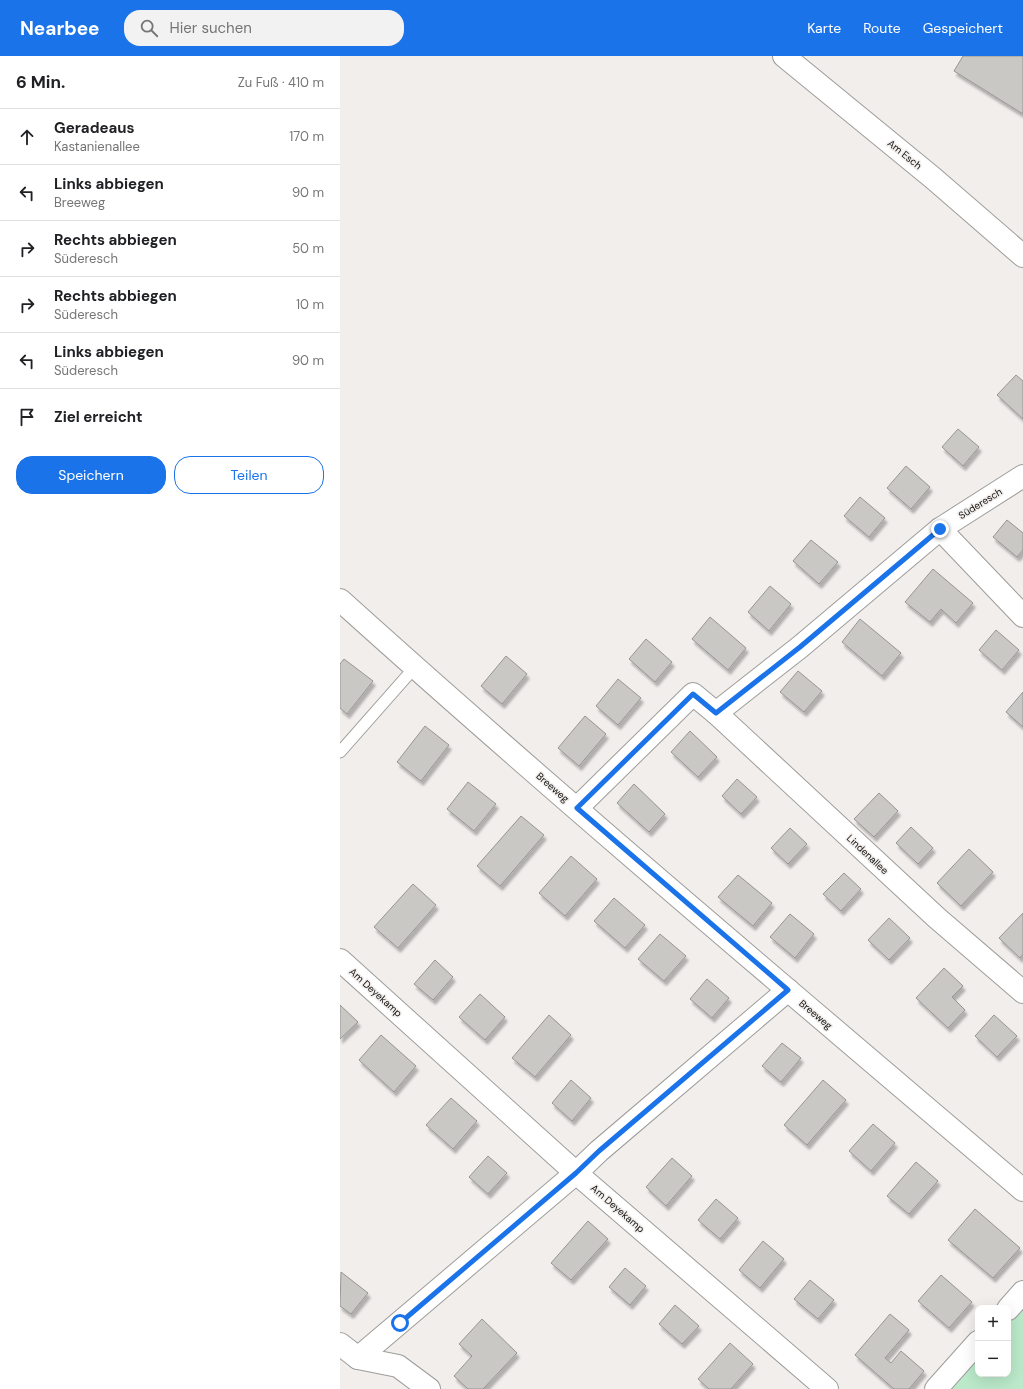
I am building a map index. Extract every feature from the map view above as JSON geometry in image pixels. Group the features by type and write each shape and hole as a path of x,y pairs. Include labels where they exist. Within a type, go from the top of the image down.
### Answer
{"street":[{"name":"Am Esch","path":"784,56 933,178 1023,256"},
{"name":"Süderesch","path":"716,713 800,647 940,529 1023,476"},
{"path":"940,529 1023,616"},
{"name":"Breeweg","path":"340,600 414,667 577,808 1023,1190"},
{"path":"577,808 693,694 716,713"},
{"name":"Lindenallee","path":"716,713 937,918 1023,992"},
{"name":"Am Deyekamp","path":"340,960 576,1173 827,1389"},
{"path":"358,1358 788,990"},
{"path":"1011,1305 1023,1292"},
{"path":"340,1344 358,1358 398,1366 429,1389"},
{"path":"936,1389 975,1345"}],"lane":[{"path":"340,752 414,667"}],"green space":[{"path":"1023,1305 1023,1389 950,1389 975,1360 975,1377 1011,1377 1011,1319"}],"building":[{"path":"963,56 1023,56 1023,114 954,71"},
{"path":"1016,375 1023,381 1023,419 997,395"},
{"path":"958,429 979,447 963,466 942,447"},
{"path":"906,466 930,487 911,509 887,488"},
{"path":"860,497 885,518 869,537 844,516"},
{"path":"1007,520 1023,533 1023,550 1017,557 993,537"},
{"path":"811,540 838,562 819,584 793,561"},
{"path":"933,569 973,603 956,623 941,609 930,622 905,602"},
{"path":"770,586 791,604 769,631 748,612"},
{"path":"710,617 746,648 728,670 692,639"},
{"path":"860,619 901,653 882,676 842,642"},
{"path":"996,630 1019,650 1002,670 979,650"},
{"path":"646,639 672,662 655,682 629,659"},
{"path":"506,656 527,674 502,704 481,686"},
{"path":"344,659 373,681 347,714 340,708 340,664"},
{"path":"798,671 822,691 804,712 780,692"},
{"path":"618,679 641,698 618,725 596,706"},
{"path":"1023,692 1023,727 1006,712"},
{"path":"585,716 606,734 579,766 558,748"},
{"path":"425,726 449,745 421,781 397,762"},
{"path":"690,731 717,757 698,777 671,752"},
{"path":"737,779 757,797 741,814 722,796"},
{"path":"468,782 496,804 474,831 447,809"},
{"path":"634,784 665,814 649,832 617,803"},
{"path":"879,793 898,811 874,837 854,819"},
{"path":"521,816 544,835 500,886 477,866"},
{"path":"911,827 933,848 918,864 896,843"},
{"path":"790,828 807,844 788,864 771,848"},
{"path":"969,849 993,872 961,906 937,883"},
{"path":"571,856 597,879 565,916 539,893"},
{"path":"844,873 861,889 841,911 823,894"},
{"path":"738,875 772,903 753,926 718,897"},
{"path":"413,884 436,905 398,948 374,927"},
{"path":"614,898 645,925 625,948 594,921"},
{"path":"1023,913 1023,954 1020,958 999,938"},
{"path":"790,914 814,934 795,958 770,937"},
{"path":"889,918 910,938 889,960 868,940"},
{"path":"660,934 686,956 664,981 638,959"},
{"path":"435,960 453,977 433,1000 414,984"},
{"path":"944,968 963,986 952,997 965,1010 948,1028 916,998"},
{"path":"707,979 729,998 712,1018 690,999"},
{"path":"480,994 505,1017 485,1040 459,1017"},
{"path":"340,1005 358,1022 340,1039"},
{"path":"549,1015 571,1035 535,1077 512,1058"},
{"path":"994,1015 1017,1036 997,1057 975,1036"},
{"path":"381,1035 416,1066 394,1092 359,1060"},
{"path":"782,1043 801,1058 781,1082 762,1066"},
{"path":"571,1080 591,1098 572,1121 552,1103"},
{"path":"823,1080 846,1100 807,1145 784,1125"},
{"path":"451,1098 477,1121 453,1149 426,1125"},
{"path":"873,1124 895,1143 871,1171 849,1151"},
{"path":"488,1156 507,1173 488,1194 469,1177"},
{"path":"672,1158 692,1176 666,1206 646,1187"},
{"path":"916,1162 938,1181 909,1214 887,1196"},
{"path":"716,1199 738,1218 720,1239 698,1220"},
{"path":"975,1209 1020,1248 993,1278 948,1240"},
{"path":"588,1221 608,1239 571,1280 551,1263"},
{"path":"763,1241 784,1259 760,1288 739,1270"},
{"path":"625,1268 646,1286 630,1305 609,1287"},
{"path":"341,1272 368,1293 351,1314 340,1306"},
{"path":"941,1275 972,1302 949,1328 918,1301"},
{"path":"810,1280 834,1300 818,1319 794,1299"},
{"path":"675,1305 699,1326 682,1344 659,1324"},
{"path":"890,1314 909,1330 885,1358 891,1363 901,1351 924,1371 909,1389 894,1389 855,1355"},
{"path":"482,1319 517,1353 483,1389 468,1389 454,1376 472,1356 459,1344"},
{"path":"730,1343 753,1364 731,1389 709,1389 698,1379"}],"route":[{"path":"400,1323 788,990 577,808 693,694 716,713 800,647 940,529"}]}
